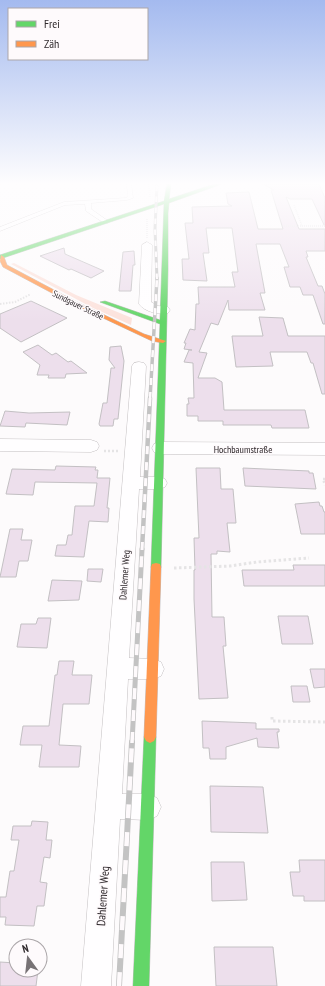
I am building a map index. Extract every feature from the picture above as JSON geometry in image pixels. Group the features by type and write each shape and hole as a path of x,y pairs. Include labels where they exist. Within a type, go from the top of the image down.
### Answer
{"main road":[{"path":"0,257 82,230"},
{"path":"141,986 159,484 165,230"},
{"path":"0,257 16,261"},
{"name":"Sundgauer Straße","path":"0,257 5,266 50,291 142,335 154,340 163,341"},
{"name":"Sundgauer Straße","path":"96,299 131,313 163,323"}],"street":[{"path":"147,245 145,304 155,309 164,310"},
{"name":"Dahlemer Weg","path":"96,986 139,366"},
{"path":"137,405 161,406"},
{"path":"0,445 91,446"},
{"name":"Hochbaumstraße","path":"160,448 325,449"},
{"path":"131,482 159,484"},
{"path":"118,668 153,669"},
{"path":"109,806 148,807"}],"path":[{"path":"147,230 147,245"},
{"path":"0,304 15,302 36,292"},
{"path":"91,446 100,451 133,451"},
{"path":"325,479 325,485"},
{"path":"168,569 230,566 257,562 309,558"},
{"path":"272,717 272,721 325,722"}],"shaded area":[{"path":"14,263 76,295 132,318 131,325 91,307 11,264"}],"building":[{"path":"186,230 206,230 209,253 203,253 207,281 183,280 182,259 189,259"},
{"path":"232,230 325,230 325,251 306,251 308,257 306,257 318,286 322,286 325,294 325,324 323,324 313,295 303,295 300,287 290,287 284,267 289,267 280,244 256,244 265,293 260,293 265,310 229,310 228,300 218,325 211,323 199,352 207,353 198,378 215,378 222,382 224,410 305,410 309,428 272,428 271,425 223,425 223,421 198,421 198,416 187,416 187,404 189,404 188,398 194,398 193,363 184,362 189,350 192,350 184,349 186,343 184,343 190,329 195,330 196,304 199,304 198,287 235,287 232,272 238,272"},
{"path":"64,248 65,254 104,271 91,278 71,269 69,270 40,256"},
{"path":"134,251 135,265 133,265 131,291 119,291 123,252"},
{"path":"31,301 67,318 21,342 0,328 0,314"},
{"path":"259,317 283,318 288,336 325,336 325,394 322,394 313,363 311,363 307,352 270,352 273,366 236,367 232,336 263,336"},
{"path":"38,345 52,355 56,353 68,362 71,361 87,373 66,374 65,378 48,378 49,375 37,375 40,365 23,352"},
{"path":"121,346 124,361 118,419 114,419 113,426 100,426 99,424 103,403 107,403 111,368 115,368 109,360 110,347"},
{"path":"5,411 29,413 70,412 67,425 26,423 25,427 0,426"},
{"path":"56,466 96,467 95,470 98,470 97,478 110,478 107,508 109,508 108,522 89,521 84,557 55,556 57,545 66,545 68,535 72,535 75,506 94,506 97,483 35,482 33,495 6,494 12,469 55,470"},
{"path":"196,468 220,468 221,489 233,489 236,523 227,523 230,552 217,551 217,554 211,554 212,617 224,617 226,646 223,646 228,698 199,699 194,599 194,538 199,538"},
{"path":"243,468 309,471 309,473 313,473 316,489 245,486"},
{"path":"319,502 320,506 322,506 325,512 325,534 301,534 295,504"},
{"path":"10,529 23,529 21,540 32,540 28,561 19,561 16,577 0,577"},
{"path":"293,565 325,565 325,586 244,586 242,570 294,570"},
{"path":"88,569 103,569 101,582 87,581"},
{"path":"52,580 82,581 79,600 48,601"},
{"path":"278,616 308,616 313,644 282,644"},
{"path":"38,618 51,618 47,648 17,647 21,624 36,624"},
{"path":"59,661 74,661 72,675 92,675 89,704 63,704 59,745 81,746 79,767 39,767 42,745 20,745 23,726 49,726 55,675 57,675"},
{"path":"310,669 325,669 325,687 314,688"},
{"path":"291,686 307,686 310,702 293,702"},
{"path":"202,721 256,723 256,729 279,729 279,732 277,732 279,748 258,747 257,738 226,747 226,759 210,759 209,748 203,748"},
{"path":"210,786 263,787 268,833 211,832"},
{"path":"32,821 48,822 46,840 52,840 50,858 44,857 40,882 47,883 44,906 37,906 34,926 5,925 6,917 0,917 0,897 6,897 10,871 14,871 19,840 11,840 13,826 31,826"},
{"path":"299,860 325,860 325,901 304,901 304,896 293,896 290,872 300,872"},
{"path":"211,862 244,862 247,900 212,901"},
{"path":"214,947 273,947 277,986 216,986"},
{"path":"0,962 8,962 8,978 37,978 36,986 0,986"}],"railway":[{"path":"155,230 157,278"},
{"path":"150,399 157,278"},
{"path":"142,550 150,398"},
{"path":"132,743 142,549"},
{"path":"119,986 132,742"}],"traffic: fast":[{"path":"0,257 81,230"},
{"path":"156,567 165,230"},
{"path":"103,302 163,323"},
{"path":"141,986 150,737"}],"traffic: slow":[{"path":"1,257 5,266 69,300 142,335 154,340 163,341"},
{"path":"150,737 156,567"}]}
